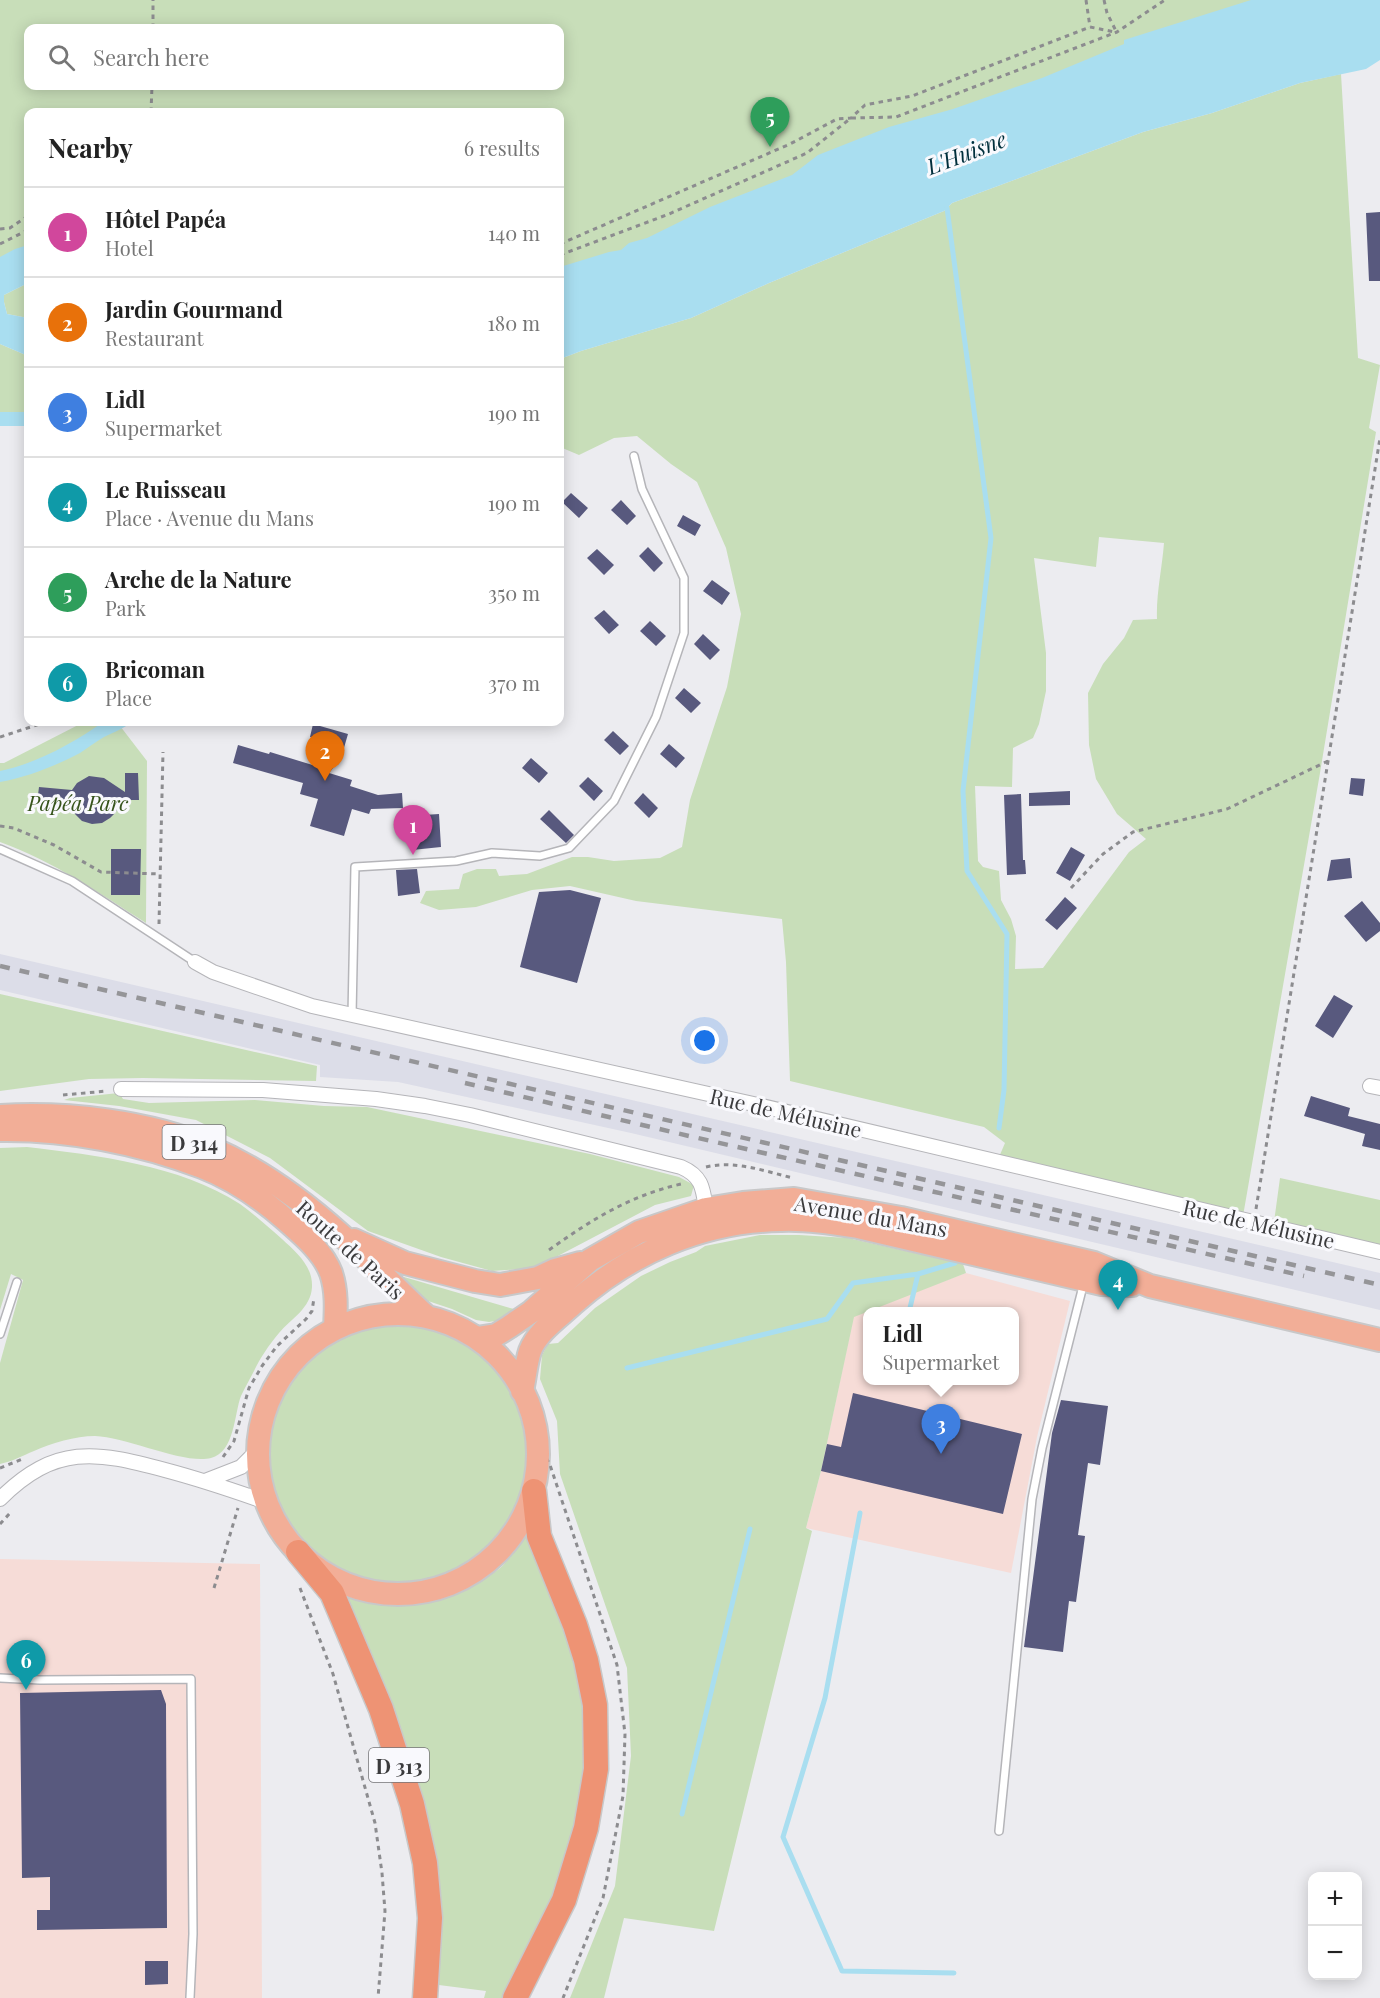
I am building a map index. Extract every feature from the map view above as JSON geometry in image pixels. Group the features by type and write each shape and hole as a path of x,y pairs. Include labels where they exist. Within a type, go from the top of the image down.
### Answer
{"highway":[{"path":"515,1998 564,1900 586,1828 596,1769 595,1704 586,1660 576,1625 539,1536 534,1491"},
{"name":"D 313","path":"298,1552 332,1593 381,1709 412,1804 425,1863 430,1918 425,1998"}],"main road":[{"name":"Route de Paris","path":"0,1116 41,1115 99,1120 148,1129 202,1145 253,1170 303,1204 341,1234 426,1316"},
{"name":"Route de Paris","path":"0,1130 49,1132 133,1146 204,1167 234,1182 280,1214 304,1235 322,1256 335,1290 334,1328"},
{"name":"Avenue du Mans","path":"477,1338 496,1335 519,1321 590,1260 639,1232 706,1209 794,1199 901,1218 1094,1263 1150,1286 1380,1340"},
{"name":"Avenue du Mans","path":"522,1391 531,1350 539,1337 577,1301 638,1257 663,1245 711,1229 780,1220 820,1222 891,1234 1102,1284 1150,1286"},
{"path":"341,1234 405,1263 500,1285 538,1278 555,1270 590,1260"},
{"path":"385,1314 426,1316 451,1324 477,1338 506,1364 532,1414 538,1442 538,1470 534,1491 516,1530 497,1553 472,1574 452,1584 408,1594 360,1589 319,1570 298,1552 282,1532 266,1502 259,1475 257,1451 260,1427 267,1403 279,1378 306,1347 334,1328 361,1318 385,1314"}],"street":[{"name":"Rue de Mélusine","path":"195,962 213,972 312,1006 749,1103 1380,1252"},
{"path":"121,1089 263,1090 376,1099 425,1106 692,1171 704,1191 706,1209"},
{"path":"205,1481 241,1467 257,1451"},
{"path":"1,1496 46,1465 84,1456 106,1456 205,1481 266,1502"}],"lane":[{"path":"352,1015 355,867 456,861 492,853 540,856 570,848 614,801 656,717 684,633 684,578 642,489 634,456"},
{"path":"0,849 72,881 195,962"},
{"path":"999,1831 1032,1499 1042,1448 1084,1279"},
{"path":"0,1334 17,1282"},
{"path":"0,1678 191,1679 193,1934 190,1998"}],"path":[{"path":"153,0 153,24"},
{"path":"1086,0 1090,27"},
{"path":"1104,0 1107,13 1117,32"},
{"path":"564,242 790,144 837,119 896,117 1117,32 1166,0"},
{"path":"564,253 669,214 807,153 865,105 912,96 1090,27 1117,32"},
{"path":"151,108 152,90"},
{"path":"0,229 10,228 24,219"},
{"path":"0,244 24,232"},
{"path":"1254,1222 1380,438"},
{"path":"0,737 34,726"},
{"path":"159,938 163,752"},
{"path":"1071,888 1103,854 1133,832 1227,809 1329,761"},
{"path":"0,826 14,828 54,845 101,872 160,874"},
{"path":"230,1472 223,1457 234,1441 249,1388 261,1366 277,1346 312,1311 315,1294"},
{"path":"214,1588 239,1504 239,1492"},
{"path":"0,1524 16,1506"},
{"path":"298,1552 293,1570 333,1674 375,1823 385,1911 378,1998"}],"shaded area":[{"path":"0,954 1380,1273 1380,1310 631,1133 398,1082 320,1077 320,1065 0,990"},
{"path":"966,1273 1070,1301 1037,1437 1011,1573 806,1528 821,1471 854,1315 863,1312 863,1385 1019,1385 1019,1307 875,1307"},
{"path":"0,1559 260,1564 262,1998 0,1998"}],"green space":[{"path":"0,0 1380,0 564,310 564,108 24,108 24,265 0,274"},
{"path":"1341,74 1358,358 1380,365 1369,428 1376,432 1320,773 1243,1216 999,1157 1005,1143 984,1127 790,1081 786,962 782,919 636,901 570,886 532,890 476,907 439,910 420,903 426,891 459,889 463,874 477,869 496,869 499,876 527,874 572,857 614,861 660,858 682,847 690,800 727,687 741,614 726,548 697,482 637,436 614,438 579,455 564,449 564,357 691,318 769,283 944,211 952,203 1143,132 1212,113 1300,83","holes":["1099,537 1164,543 1157,619 1133,620 1124,638 1103,664 1088,693 1089,745 1096,779 1117,814 1146,839 1129,852 1043,968 1015,969 1016,936 1011,919 1001,900 999,871 983,867 978,861 975,786 1012,787 1013,748 1033,738 1039,724 1046,691 1046,653 1034,558 1096,567"]},
{"path":"24,285 24,317 7,314 4,295"},
{"path":"0,344 24,354 24,412 0,412"},
{"name":"Papéa Parc","path":"76,726 120,726 147,761 146,923 39,858 0,842 0,763"},
{"path":"0,994 317,1066 316,1081 89,1079 0,1091"},
{"path":"119,1093 123,1099 149,1103 255,1100 367,1107 590,1154 679,1177 694,1185 691,1196 655,1205 535,1268 492,1271 441,1257 368,1231 270,1158 196,1120 119,1106 64,1100"},
{"path":"27,1147 109,1158 191,1180 240,1204 293,1249 307,1266 312,1279 308,1301 300,1313 279,1333 259,1361 241,1396 229,1440 219,1454 211,1458 186,1458 123,1441 87,1436 56,1443 0,1464 0,1363 23,1280 11,1274 0,1310 0,1148"},
{"path":"1280,1178 1380,1200 1380,1246 1274,1222"},
{"path":"760,1235 848,1238 963,1264 966,1273 879,1307 863,1307 863,1313 854,1317 821,1471 806,1528 812,1531 714,1931 624,1918 604,1998 570,1998 615,1886 631,1756 627,1668 560,1474 557,1421 540,1379 542,1355 548,1344 558,1343 595,1308 641,1276 705,1246"},
{"path":"404,1277 518,1310 501,1320 489,1322 476,1320 422,1299 399,1281"},
{"path":"386,1322 412,1322 449,1331 482,1351 500,1369 520,1402 527,1427 529,1452 527,1477 520,1502 500,1535 482,1553 449,1573 437,1577 412,1582 386,1582 349,1573 316,1553 298,1535 278,1502 274,1490 269,1465 269,1439 278,1402 298,1369 316,1351 349,1331 361,1327"},
{"path":"526,1536 532,1543 581,1676 588,1738 586,1790 568,1863 536,1935 505,1998 484,1998 486,1991 431,1984 436,1909 342,1593 392,1605 408,1605 439,1599 495,1572 503,1566"}],"water":[{"name":"L'Huisne","path":"1251,0 1380,0 1380,60 1366,69 1300,83 1212,113 1143,132 952,203 944,211 769,283 691,318 564,357 564,266 621,250 629,243 647,238 710,207 792,175 818,155 889,127 953,109 1042,78 1124,44 1124,40"},
{"path":"24,246 24,285 4,295 4,302 7,314 24,317 24,354 0,344 0,257"},
{"path":"0,412 24,412 24,426 0,426"},
{"path":"97,726 126,726 61,762 31,774 0,782 0,771 54,752"}],"building":[{"path":"1380,212 1380,281 1369,281 1366,213"},
{"path":"571,493 588,508 579,518 564,504 564,500"},
{"path":"621,500 636,516 627,525 611,510"},
{"path":"683,515 701,525 695,536 677,526"},
{"path":"648,547 663,563 654,572 639,556"},
{"path":"597,549 614,565 604,575 587,558"},
{"path":"712,580 730,593 722,605 703,591"},
{"path":"604,610 619,625 609,634 594,618"},
{"path":"650,621 666,636 656,646 640,631"},
{"path":"703,634 720,650 710,660 694,644"},
{"path":"684,688 701,703 691,713 675,698"},
{"path":"313,726 348,734 341,758 329,773 352,780 350,786 378,795 402,793 403,808 371,809 369,814 352,809 344,836 310,826 318,799 300,794 303,783 233,763 238,745 319,767 327,742 310,737"},
{"path":"613,731 629,746 620,755 604,740"},
{"path":"669,744 685,758 676,768 660,754"},
{"path":"531,758 548,773 539,783 522,768"},
{"path":"125,773 138,773 139,800 120,800 116,812 102,823 92,824 82,821 71,806 37,803 39,787 72,790 77,783 89,776 104,778 125,792"},
{"path":"588,777 603,791 594,801 579,786"},
{"path":"1351,778 1365,779 1363,796 1349,794"},
{"path":"1070,791 1070,805 1029,806 1029,793"},
{"path":"643,793 658,808 649,818 634,803"},
{"path":"1021,794 1023,860 1025,860 1026,874 1007,875 1004,795"},
{"path":"549,810 574,835 566,843 540,819"},
{"path":"439,814 441,847 412,850 409,816"},
{"path":"1071,847 1085,855 1070,881 1056,873"},
{"path":"111,849 141,849 140,895 111,895"},
{"path":"1350,858 1352,878 1327,881 1331,860"},
{"path":"417,869 420,893 398,896 396,870"},
{"path":"570,890 601,898 577,983 520,967 539,892"},
{"path":"1065,897 1077,908 1057,930 1045,920"},
{"path":"1362,901 1380,923 1380,931 1366,942 1344,916"},
{"path":"1334,995 1353,1006 1333,1038 1315,1026"},
{"path":"1311,1096 1350,1108 1348,1116 1380,1124 1380,1150 1362,1146 1365,1134 1304,1116"},
{"path":"853,1393 1022,1434 1003,1514 821,1471 827,1444 841,1447"},
{"path":"1061,1400 1108,1406 1100,1465 1088,1463 1078,1535 1085,1536 1076,1602 1069,1601 1063,1652 1024,1647 1052,1433"},
{"path":"161,1690 166,1704 167,1928 37,1930 37,1910 50,1910 50,1877 22,1878 20,1693"},
{"path":"145,1961 168,1961 168,1984 145,1985"}],"waterway":[{"path":"947,208 991,538 963,791 967,871 1007,934 1004,1090 999,1128"},
{"path":"910,1307 918,1274 955,1263"},
{"path":"627,1368 827,1319 853,1283 918,1274"},
{"path":"860,1513 825,1698 783,1837 842,1971 954,1973"},
{"path":"682,1814 750,1529"}],"railway":[{"path":"0,966 1380,1285"},
{"path":"465,1083 1304,1276"}],"place":[{"name":"Arche de la Nature","path":"770,147"},
{"name":"Jardin Gourmand","path":"325,781"},
{"name":"Hôtel Papéa","path":"413,855"},
{"name":"Le Ruisseau","path":"1118,1310"},
{"name":"Lidl","path":"941,1454"},
{"name":"Bricoman","path":"26,1690"}]}
